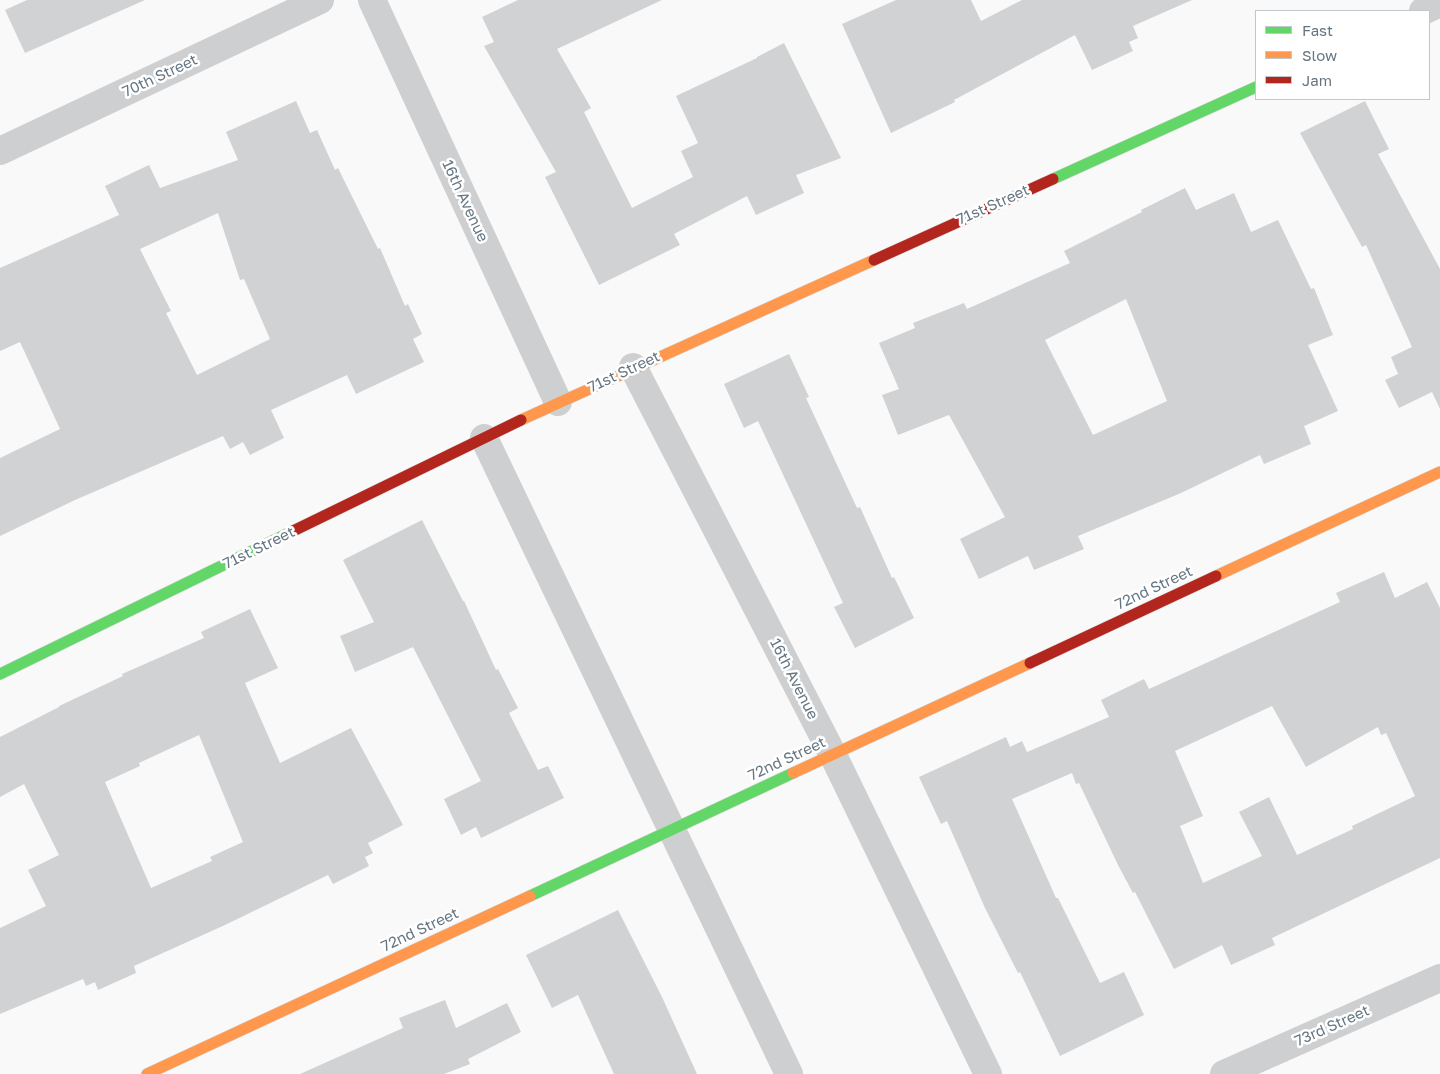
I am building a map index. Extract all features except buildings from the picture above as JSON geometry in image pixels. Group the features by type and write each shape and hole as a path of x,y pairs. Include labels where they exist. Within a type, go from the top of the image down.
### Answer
{"street":[{"name":"70th Street","path":"0,151 320,0"},
{"name":"16th Avenue","path":"372,0 558,402"},
{"path":"1425,10 1440,3"},
{"name":"71st Street","path":"0,674 558,402 1255,86"},
{"name":"16th Avenue","path":"634,367 833,755 988,1074"},
{"path":"484,438 790,1074"},
{"name":"72nd Street","path":"147,1074 1440,472"},
{"name":"73rd Street","path":"1224,1074 1440,978"}],"traffic: fast":[{"path":"1053,179 1255,87"},
{"path":"0,674 291,532"},
{"path":"530,896 793,773"}],"traffic: slow":[{"path":"521,420 874,260"},
{"path":"1216,576 1440,472"},
{"path":"793,773 1030,663"},
{"path":"147,1074 530,896"}],"traffic: jam":[{"path":"874,260 1053,179"},
{"path":"291,532 521,420"},
{"path":"1030,663 1216,576"}]}
